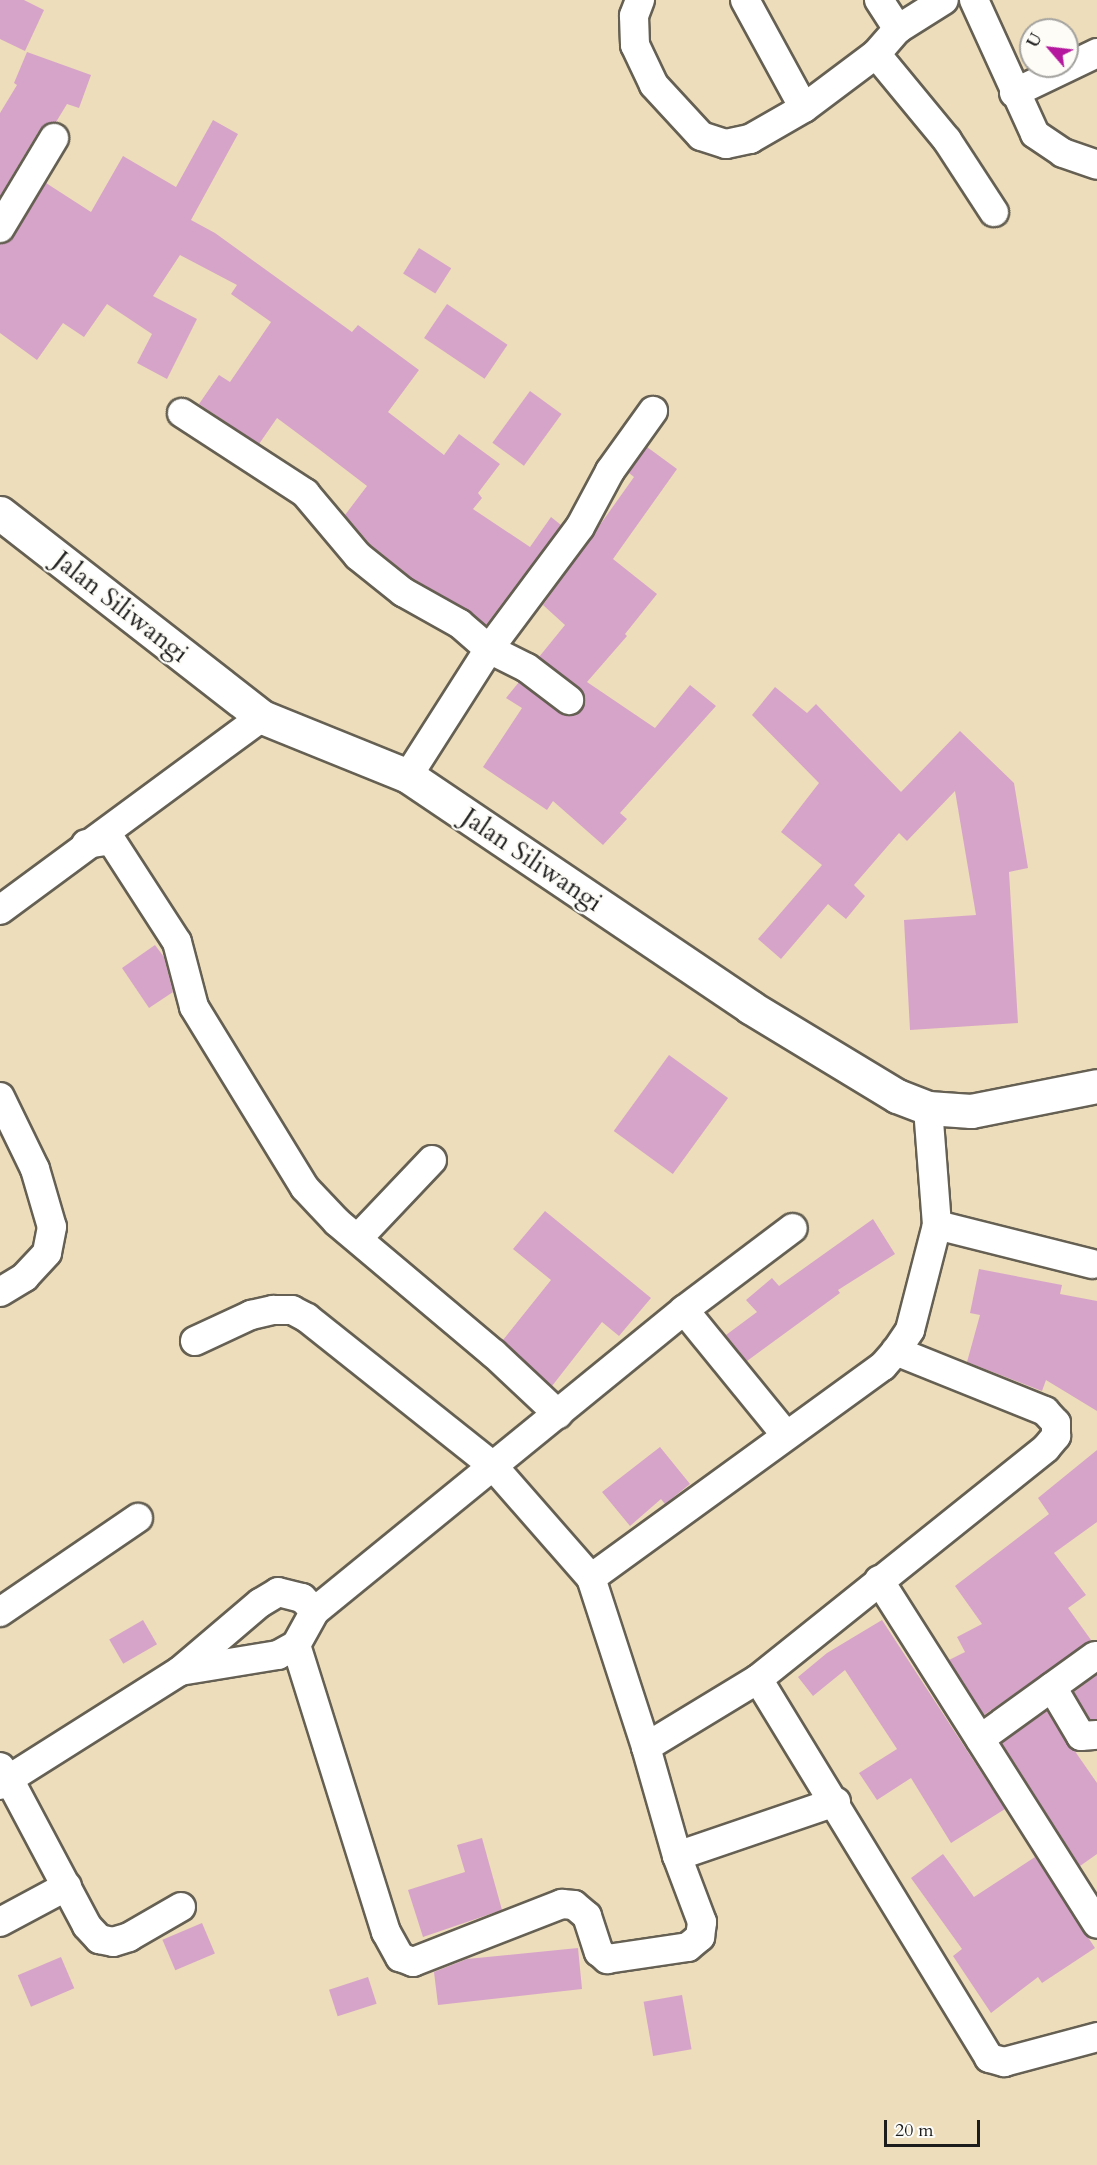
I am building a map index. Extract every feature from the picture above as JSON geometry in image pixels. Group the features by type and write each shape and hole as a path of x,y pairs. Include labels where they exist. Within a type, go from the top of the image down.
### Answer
{"main road":[{"name":"Jalan Siliwangi","path":"0,513 262,717 408,776 750,1007 897,1096 928,1108 971,1112 1097,1086"}],"street":[{"path":"640,0 634,16 636,45 654,85 701,136 711,142 736,144 804,108 876,54 898,30 944,0"},
{"path":"745,0 804,108"},
{"path":"879,0 898,30"},
{"path":"974,0 1014,93 1035,134 1063,153 1097,165"},
{"path":"1014,93 1097,53"},
{"path":"876,54 947,140 994,212"},
{"path":"0,228 54,138"},
{"path":"408,776 489,649 580,527 610,471 653,411"},
{"path":"182,413 305,493 358,556 403,591 460,624 489,649 527,668 569,700"},
{"path":"0,910 86,844 262,717"},
{"path":"86,844 111,840 177,942 194,1007 305,1188 337,1222 359,1237 558,1414"},
{"path":"0,1097 35,1169 52,1227 47,1253 26,1277 0,1292"},
{"path":"591,1578 785,1434 883,1366 896,1351 910,1330 937,1225 928,1108"},
{"path":"359,1237 432,1160"},
{"path":"937,1225 1092,1264"},
{"path":"180,1671 278,1655 296,1645 315,1611 684,1310 793,1228"},
{"path":"195,1341 251,1315 292,1310 492,1466 591,1578 646,1747 677,1856 702,1922 700,1937 688,1947 607,1959 599,1952 587,1916 574,1905 562,1904 413,1962 400,1957 386,1932 296,1645"},
{"path":"684,1310 785,1434"},
{"path":"646,1747 758,1679 1056,1436 1056,1423 1045,1411 896,1351"},
{"path":"0,1612 138,1518"},
{"path":"879,1580 1097,1924"},
{"path":"181,1907 113,1942 99,1939 87,1926 67,1886 3,1777 180,1671 260,1603 278,1592 302,1598 315,1611"},
{"path":"980,1738 1095,1656"},
{"path":"758,1679 836,1802 989,2058 1004,2062 1097,2037"},
{"path":"1052,1687 1081,1736 1097,1735"},
{"path":"677,1856 836,1802"},
{"path":"0,1922 67,1886"}],"building":[{"path":"0,0 24,0 44,10 25,51 0,39"},
{"path":"27,52 91,75 79,108 67,104 56,122 40,129 0,196 0,113 17,85 14,83"},
{"path":"213,120 238,134 191,220 215,233 352,332 358,325 419,370 388,412 444,455 459,434 500,464 478,493 482,498 473,509 530,547 551,517 561,525 486,625 468,610 412,578 370,544 345,515 367,486 277,418 259,444 199,404 219,375 230,382 271,322 231,294 237,285 180,255 153,296 197,319 167,379 137,363 152,334 107,304 84,337 63,323 37,360 0,333 0,244 14,236 46,183 91,212 123,156 176,187"},
{"path":"419,248 451,268 435,294 403,273"},
{"path":"447,304 508,345 485,379 424,338"},
{"path":"530,391 562,414 524,466 492,443"},
{"path":"647,447 677,469 613,559 657,594 625,634 627,636 587,682 655,728 690,685 716,706 620,813 627,819 603,845 553,801 547,810 483,767 522,708 506,698 519,682 560,713 575,715 582,709 585,702 579,687 539,657 565,625 543,605 634,477 629,473"},
{"path":"775,687 807,713 816,704 901,792 960,731 1014,783 1028,868 1009,872 1018,1023 910,1030 904,920 976,915 955,791 907,841 899,833 854,885 865,896 846,919 828,904 781,959 758,939 822,865 781,832 819,783 752,715"},
{"path":"155,945 164,957 173,992 149,1008 122,968"},
{"path":"669,1055 728,1098 673,1174 614,1131"},
{"path":"545,1211 651,1298 619,1336 602,1322 552,1386 503,1340 551,1280 513,1249"},
{"path":"873,1219 895,1254 838,1290 840,1293 747,1361 726,1335 757,1312 746,1300 772,1278 779,1286"},
{"path":"979,1269 1062,1285 1060,1294 1097,1301 1097,1411 1046,1380 1042,1391 967,1362 980,1315 970,1313"},
{"path":"660,1447 690,1484 665,1504 661,1499 630,1526 602,1492"},
{"path":"1097,1450 1097,1522 1054,1553 1086,1595 1068,1608 1091,1640 984,1715 949,1660 965,1652 957,1637 982,1624 955,1586 1049,1514 1038,1498"},
{"path":"143,1620 157,1644 123,1664 109,1640"},
{"path":"882,1620 1005,1809 951,1843 911,1778 877,1800 859,1773 897,1749 845,1670 813,1696 798,1677 827,1653"},
{"path":"1097,1675 1097,1719 1090,1719 1074,1692"},
{"path":"1047,1711 1097,1783 1097,1854 1080,1866 1002,1743"},
{"path":"482,1838 502,1910 423,1937 408,1890 465,1872 457,1845"},
{"path":"943,1854 974,1897 1035,1857 1095,1948 1042,1983 1038,1977 991,2013 953,1956 962,1949 911,1878"},
{"path":"202,1923 215,1953 175,1970 162,1940"},
{"path":"578,1948 582,1989 438,2005 434,1972 467,1959"},
{"path":"61,1957 74,1988 31,2007 18,1975"},
{"path":"368,1977 377,2004 338,2016 329,1990"},
{"path":"682,1995 692,2049 653,2056 644,2002"}]}
